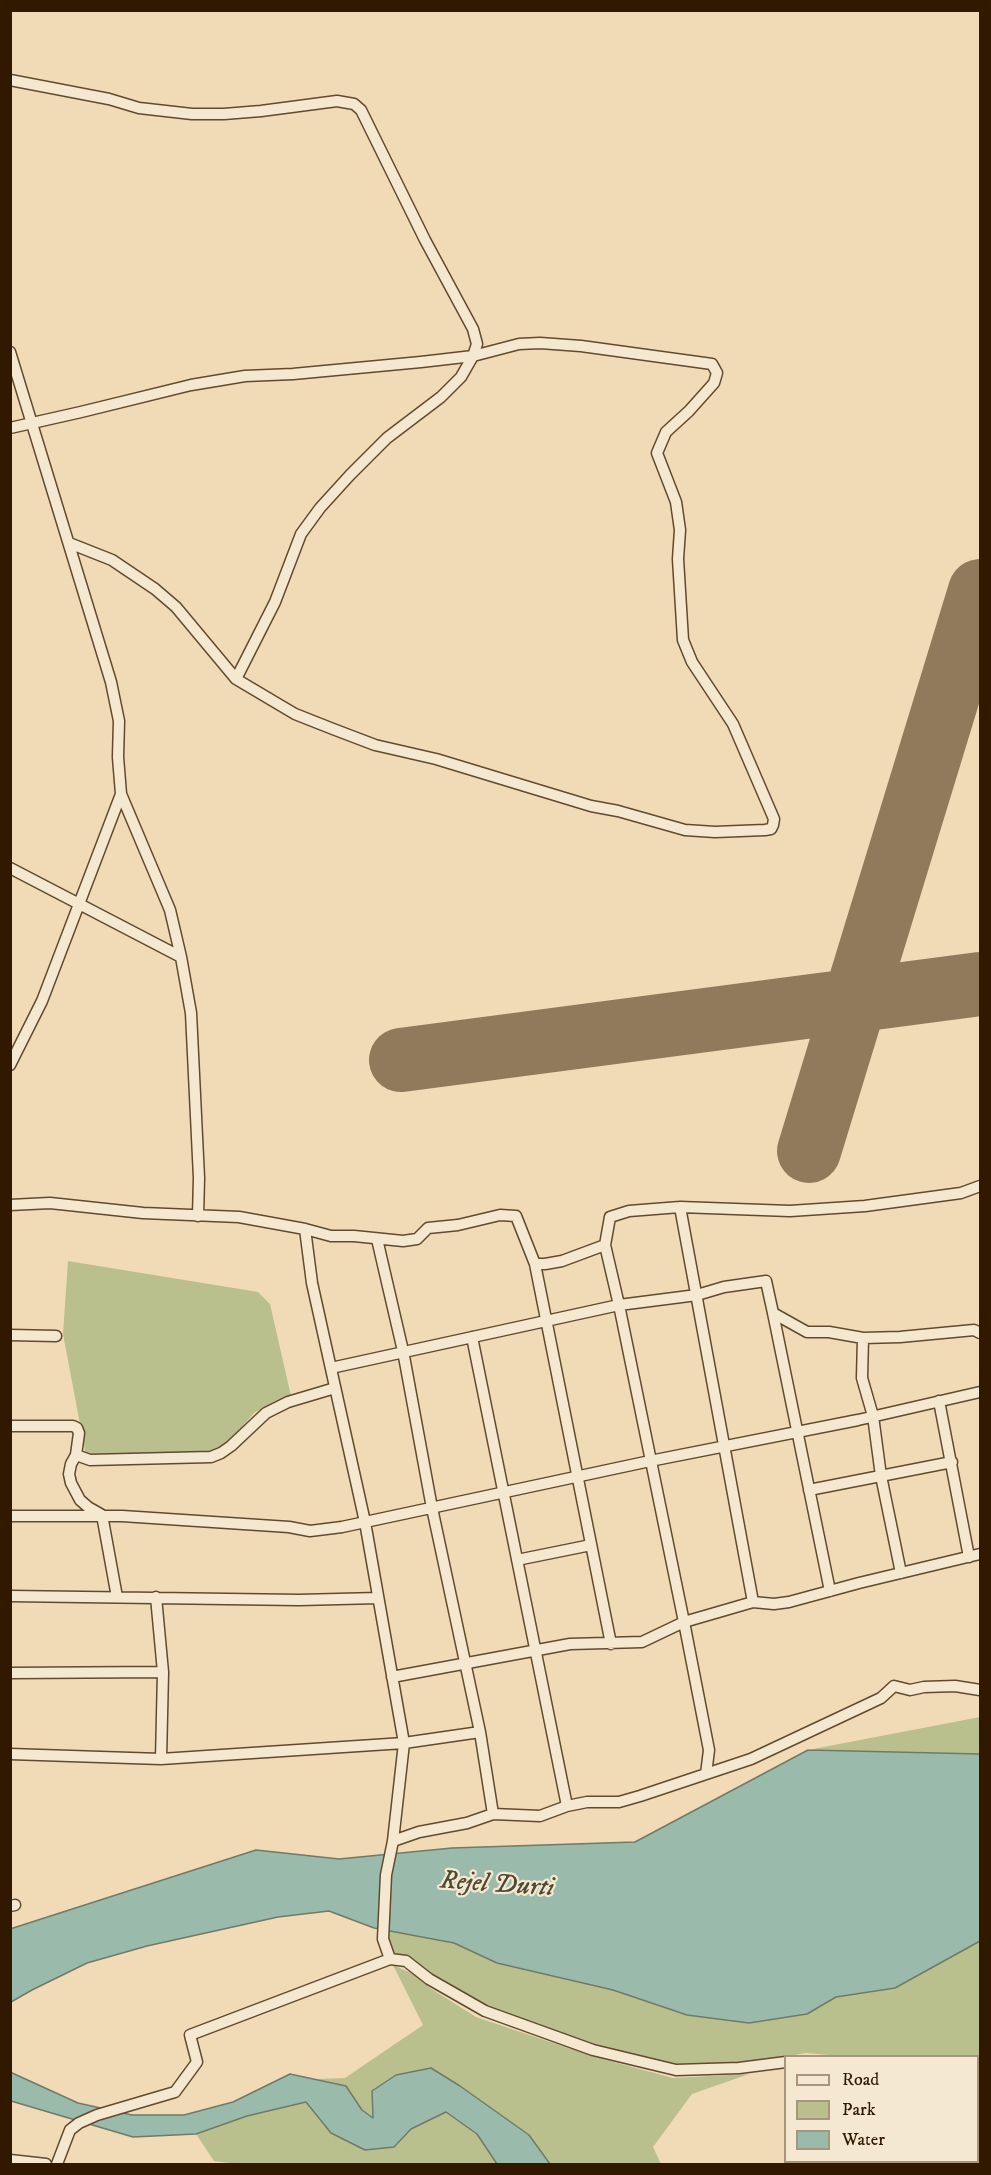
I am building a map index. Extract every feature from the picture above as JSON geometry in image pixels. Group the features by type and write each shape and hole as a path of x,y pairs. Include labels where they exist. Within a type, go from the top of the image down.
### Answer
{"street":[{"path":"10,80 109,99 138,108 183,113 224,114 337,101 354,104 361,110 425,240 473,329 477,344 461,377 441,397 387,438 320,508 301,534 275,602 236,679"},
{"path":"10,428 191,385 245,376 353,369 473,356 519,344 580,346 712,364 717,373 714,383 666,432 657,453 676,502 680,530 678,559 683,640 692,662 733,724 774,819 771,829 715,832 684,830 618,811 591,806 436,759 375,745 295,714 236,679 176,607 155,589 112,560 69,543"},
{"path":"10,352 116,703 119,721 118,757 121,794 170,910 181,957 191,1013 198,1216"},
{"path":"10,1065 42,1001 121,794"},
{"path":"10,868 181,957"},
{"path":"706,1774 709,1750 605,1245 610,1217 629,1211 680,1207 790,1211 854,1207 961,1193 981,1186"},
{"path":"10,1205 50,1203 143,1213 238,1217 305,1228 331,1236 403,1241 417,1239 428,1228 458,1225 500,1215 516,1216 535,1264 611,1644"},
{"path":"680,1207 753,1602"},
{"path":"305,1228 312,1283 365,1522 404,1743 393,1841 386,1875 383,1939 390,1959"},
{"path":"377,1239 403,1351 432,1508 480,1731 493,1814"},
{"path":"535,1264 562,1261 605,1245"},
{"path":"331,1368 619,1305 697,1295 724,1287 766,1281 830,1591"},
{"path":"773,1313 807,1332 830,1332 863,1338 974,1330 981,1333"},
{"path":"10,1335 56,1336"},
{"path":"472,1337 567,1806"},
{"path":"863,1338 862,1378 873,1416 881,1476 901,1573"},
{"path":"76,1455 90,1460 211,1457 231,1446 266,1413 288,1402 335,1388"},
{"path":"10,1516 102,1515 309,1530 365,1522 981,1392"},
{"path":"939,1401 969,1557"},
{"path":"10,1426 73,1426 77,1428 79,1433 76,1455 69,1474 71,1483 80,1500 102,1515 117,1597"},
{"path":"809,1490 952,1462"},
{"path":"517,1560 591,1545"},
{"path":"392,1677 570,1644 642,1642 684,1622 753,1602 774,1604 981,1554"},
{"path":"10,1596 299,1600 378,1598"},
{"path":"156,1597 163,1672 161,1759"},
{"path":"10,1673 163,1672"},
{"path":"393,1841 419,1832 466,1823 493,1814 540,1816 567,1806 587,1802 625,1801 751,1759 881,1698 894,1686 910,1690 955,1686 981,1690"},
{"path":"10,1754 161,1759 404,1743 480,1731"},
{"path":"57,2164 70,2130 79,2123 97,2115 175,2092 197,2062 190,2035 390,1959 406,1961 429,1979 485,2011 593,2050 676,2070 739,2068 784,2062"},
{"path":"10,2160 46,2164"}],"green space":[{"path":"68,1261 258,1292 270,1304 291,1396 254,1413 227,1444 216,1452 86,1456 63,1334"},
{"path":"980,1717 980,1754 808,1750"},
{"path":"387,1930 454,1943 497,1963 613,1990 687,2015 807,2014 836,1997 895,1988 980,1941 980,2163 979,2055 806,2053 784,2055 784,2057 738,2065 676,2066 595,2047 486,2008 393,1956 385,1939"},
{"path":"393,1965 413,1974 430,1988 476,2017 592,2056 673,2078 749,2074 692,2094 653,2147 661,2164 550,2164 529,2135 460,2086 373,2119 362,2110 346,2087 317,2079 345,2078 423,2025"},
{"path":"306,2102 331,2133 394,2147 411,2129 446,2112 477,2134 497,2164 237,2164 214,2161 196,2134 247,2116"}],"water":[{"name":"Rejel Durti","path":"808,1750 980,1754 980,1941 895,1988 836,1997 807,2014 749,2023 687,2015 613,1990 497,1963 454,1943 374,1928 329,1911 278,1917 147,1946 87,1963 11,2002 10,1929 256,1850 339,1859 452,1848 635,1842"},
{"path":"431,2068 529,2135 550,2164 497,2164 477,2134 446,2112 411,2129 394,2147 365,2150 331,2133 306,2102 247,2116 196,2134 133,2137 11,2101 10,2072 78,2103 132,2115 184,2115 233,2102 290,2074 346,2086 362,2110 373,2118 372,2091 396,2075"}],"runway":[{"path":"809,1151 980,591"},
{"path":"401,1060 980,984"}]}
